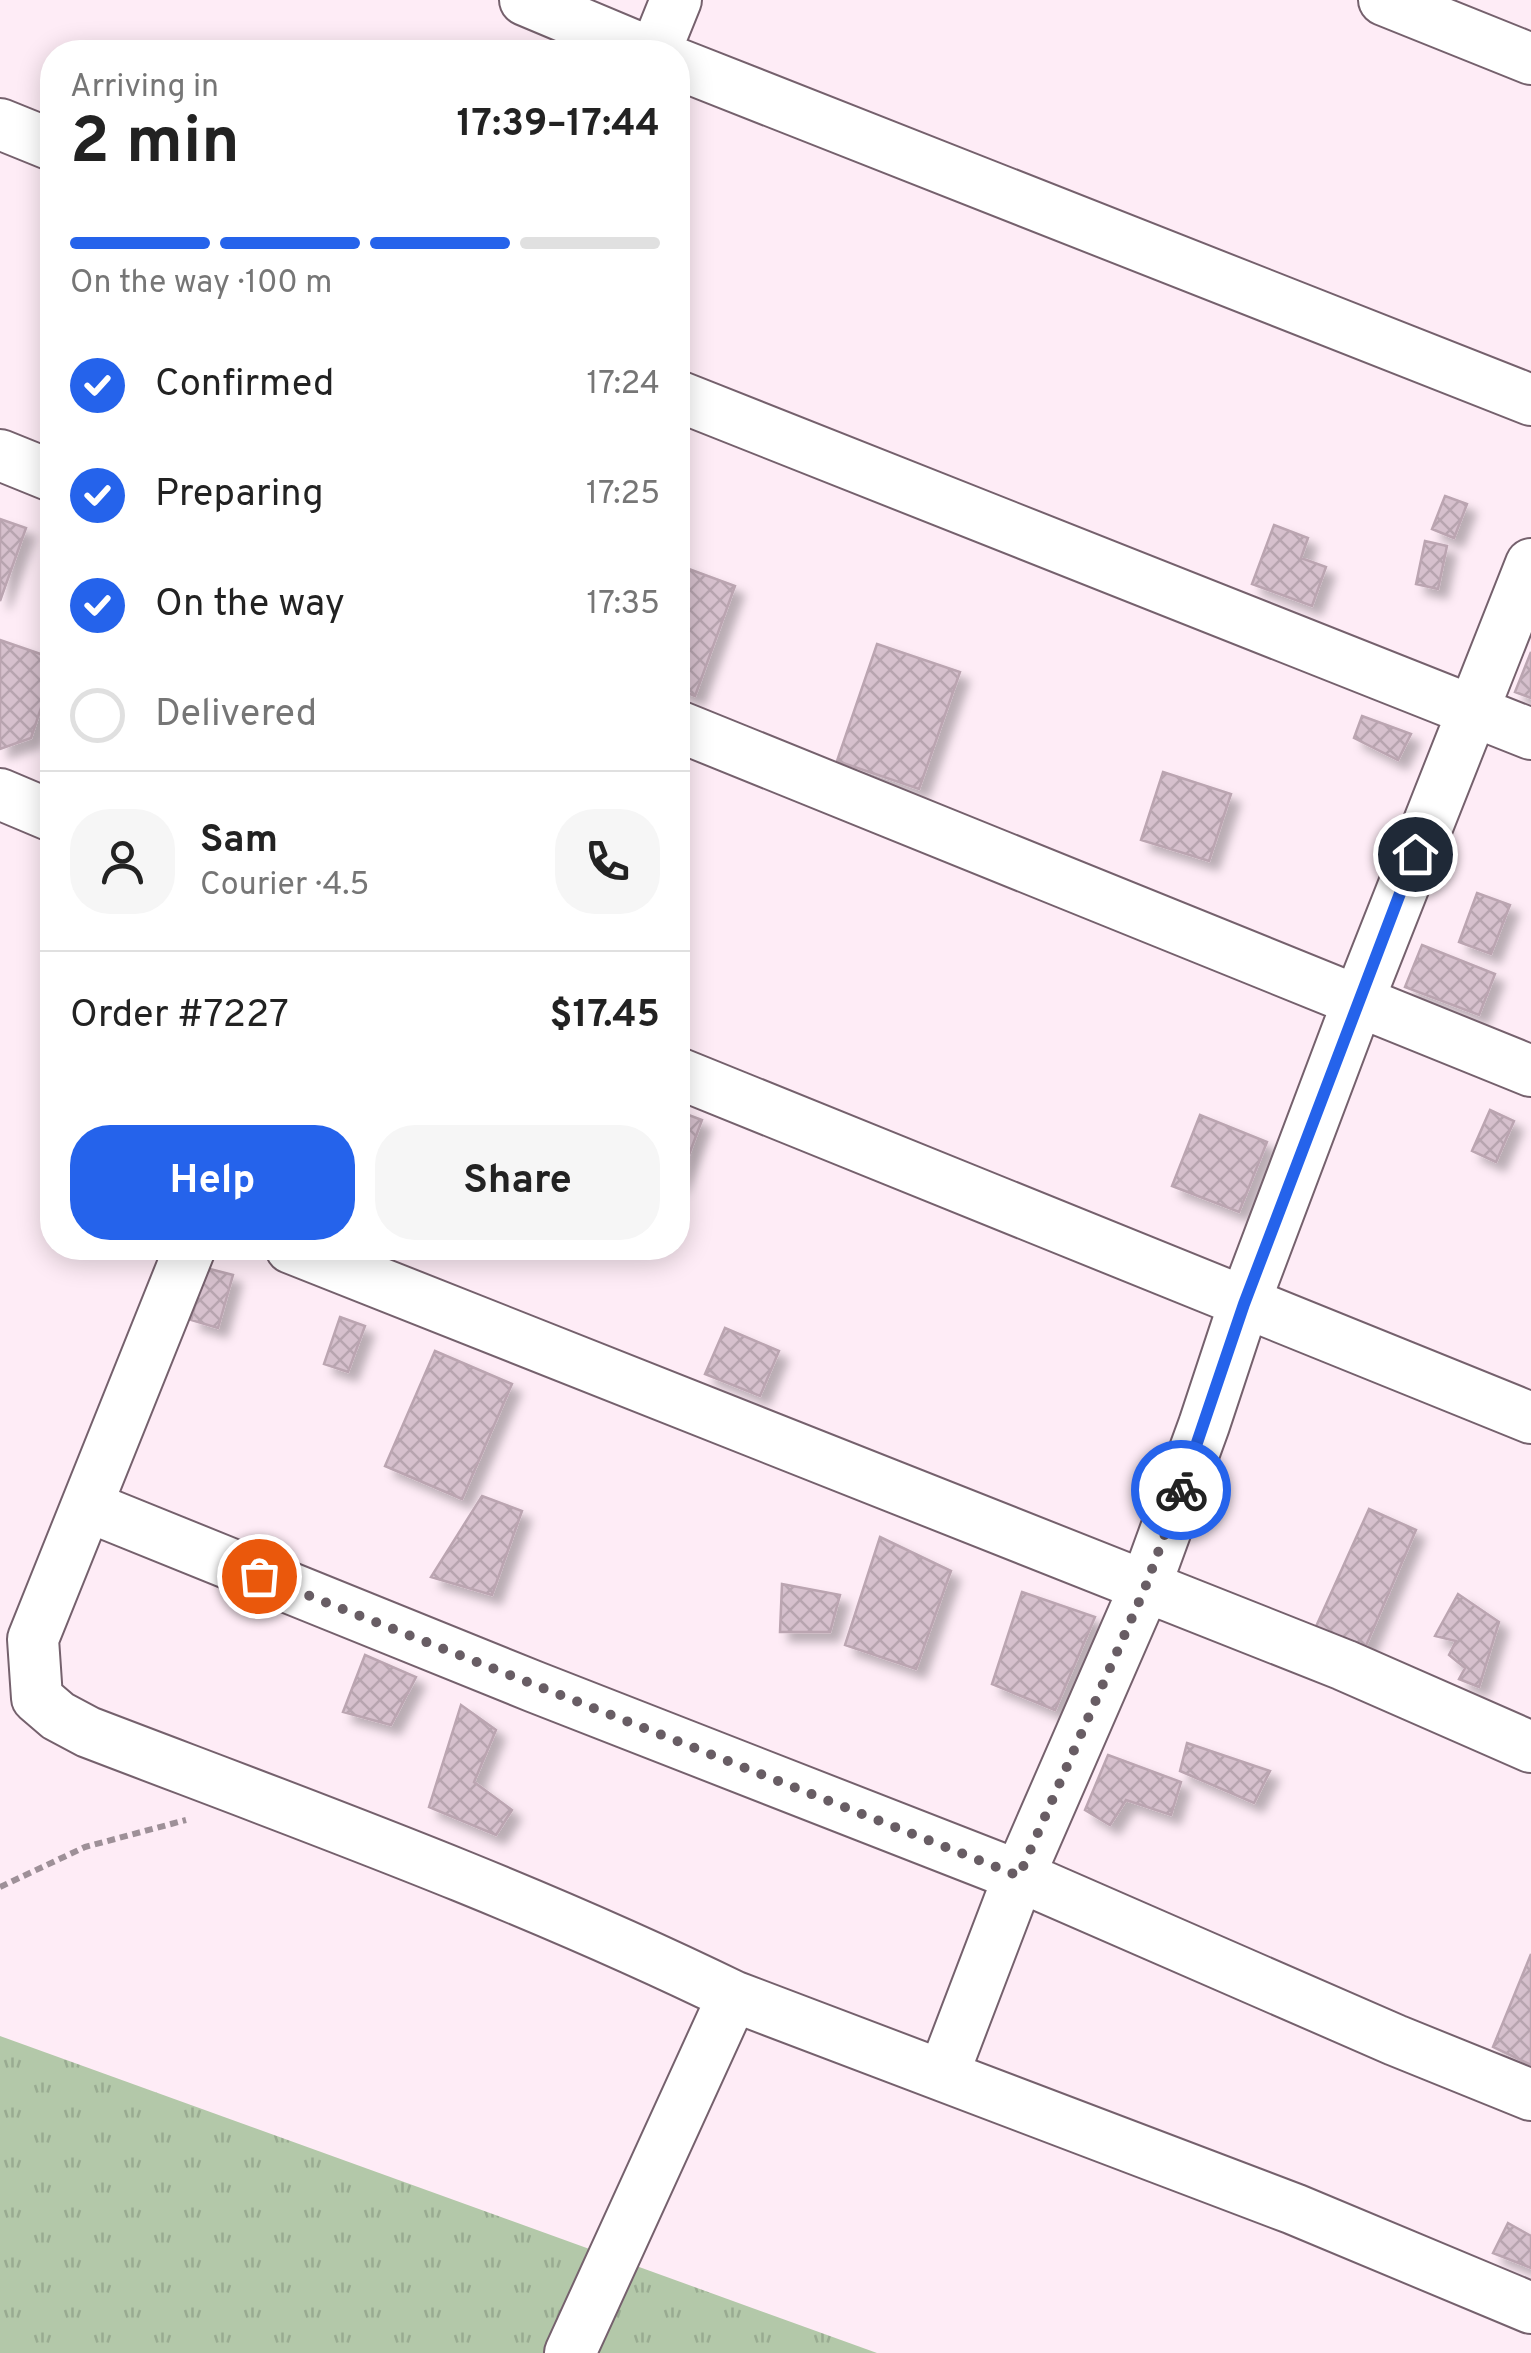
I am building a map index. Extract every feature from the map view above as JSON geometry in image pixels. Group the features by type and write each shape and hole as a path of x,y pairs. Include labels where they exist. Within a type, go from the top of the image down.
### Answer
{"street":[{"path":"525,0 623,40"},
{"path":"658,40 676,0"},
{"path":"1384,0 1531,59"},
{"path":"690,69 1531,400"},
{"path":"0,124 40,140"},
{"path":"690,401 1531,734"},
{"path":"0,455 40,471"},
{"path":"943,2074 1019,1876 1145,1588 1244,1304 1471,709 1531,564"},
{"path":"690,731 1531,1071"},
{"path":"0,794 40,811"},
{"path":"690,1077 1531,1418"},
{"path":"185,1260 33,1639 19,1692 88,1732 504,1893 644,1952 733,1996 1294,2209 1531,2308"},
{"path":"321,1260 1344,1665 1531,1747"},
{"path":"87,1506 1019,1876 1531,2096"},
{"path":"570,2353 733,1996"}],"path":[{"path":"0,1887 85,1847 179,1824 241,1791"}],"green space":[{"path":"0,2036 877,2353 0,2353"}],"building":[{"path":"1445,496 1467,504 1454,538 1432,529"},
{"path":"0,519 26,528 0,601"},
{"path":"1274,525 1308,538 1301,558 1326,567 1312,606 1252,584"},
{"path":"1425,541 1447,546 1438,589 1416,584"},
{"path":"690,569 735,586 695,696 690,694"},
{"path":"0,640 40,654 40,711 31,738 0,749"},
{"path":"877,644 960,672 919,789 837,761"},
{"path":"1531,652 1531,698 1515,692"},
{"path":"1362,716 1411,734 1398,760 1354,738"},
{"path":"1163,772 1231,794 1209,861 1141,840"},
{"path":"1477,893 1510,905 1491,954 1459,942"},
{"path":"1422,945 1495,974 1479,1015 1405,987"},
{"path":"1490,1110 1514,1121 1496,1162 1472,1151"},
{"path":"1200,1115 1267,1142 1239,1212 1172,1186"},
{"path":"690,1116 702,1120 690,1152"},
{"path":"206,1268 233,1275 218,1328 191,1320"},
{"path":"340,1317 365,1326 348,1372 324,1364"},
{"path":"725,1328 779,1351 760,1396 705,1374"},
{"path":"435,1351 512,1384 462,1499 385,1466"},
{"path":"482,1496 522,1511 492,1595 431,1577"},
{"path":"1369,1509 1416,1530 1365,1648 1314,1631"},
{"path":"880,1537 951,1571 916,1669 845,1645"},
{"path":"782,1584 840,1595 830,1632 780,1632"},
{"path":"1022,1592 1095,1617 1055,1710 992,1684"},
{"path":"1458,1594 1499,1622 1479,1687 1459,1679 1465,1668 1449,1655 1456,1641 1435,1636"},
{"path":"365,1655 416,1677 391,1725 343,1712"},
{"path":"461,1705 496,1730 474,1782 512,1810 496,1835 429,1807"},
{"path":"1187,1743 1270,1771 1254,1803 1180,1771"},
{"path":"1108,1755 1181,1782 1171,1815 1126,1800 1110,1825 1085,1810"},
{"path":"1531,1954 1531,2065 1493,2047"},
{"path":"1508,2223 1531,2236 1531,2268 1493,2253"}],"way so far":[{"path":"259,1576 1019,1876 1145,1588 1181,1490"}],"route":[{"path":"1181,1490 1244,1304 1415,854"}]}
